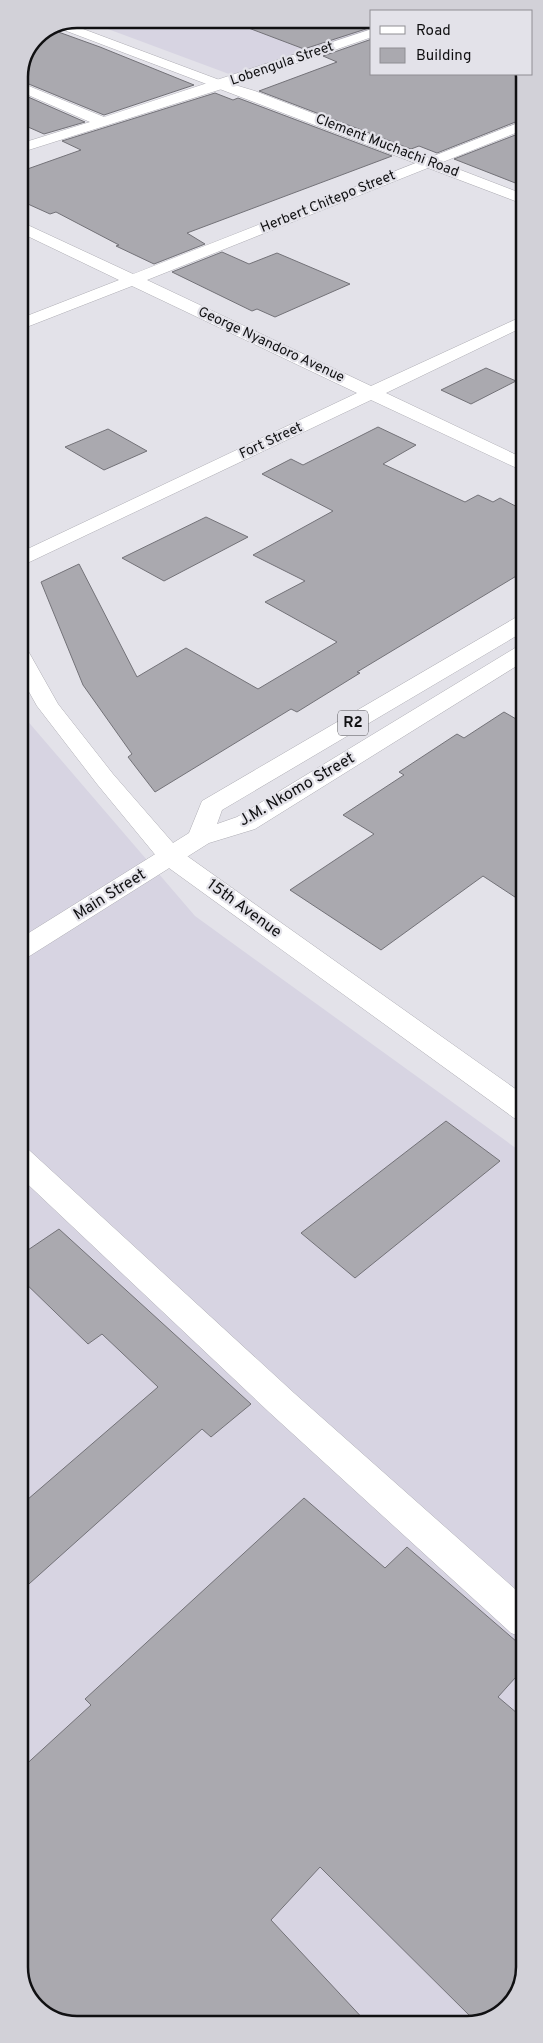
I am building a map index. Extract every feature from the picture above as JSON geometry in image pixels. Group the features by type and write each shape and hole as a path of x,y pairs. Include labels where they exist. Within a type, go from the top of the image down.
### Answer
{"main road":[{"name":"Clement Muchachi Road","path":"69,28 220,85 250,94 516,196"},
{"name":"Clement Muchachi Road","path":"101,28 237,79 250,94"},
{"name":"Lobengula Street","path":"28,146 220,85 370,34"},
{"path":"28,90 103,122"},
{"name":"Herbert Chitepo Street","path":"28,321 516,128"},
{"name":"George Nyandoro Avenue","path":"28,230 516,462"},
{"name":"Fort Street","path":"28,557 516,324"},
{"name":"J.M. Nkomo Street","path":"200,837 212,806 516,627"},
{"name":"J.M. Nkomo Street","path":"200,837 246,823 516,658"},
{"name":"15th Avenue","path":"28,670 48,706 105,779 171,856 516,1104"},
{"name":"Main Street","path":"28,945 200,837"},
{"path":"28,1166 282,1403 516,1614"}],"shaded area":[{"path":"105,28 370,28 370,32 237,77"},
{"path":"28,721 195,916 516,1148 516,1967 513,1982 503,1999 491,2009 476,2015 67,2015 49,2007 40,1999 34,1991 28,1976"}],"building":[{"path":"248,28 369,28 304,49"},
{"path":"57,32 194,85 104,115 28,84 28,67 31,58 36,49 49,36"},
{"path":"370,40 370,75 516,75 516,122 437,153 419,146 411,149 259,91 337,62 323,56"},
{"path":"215,93 233,100 238,98 392,156 187,233 205,244 154,264 116,246 119,245 56,212 50,214 28,204 28,169 81,150 62,141"},
{"path":"28,97 85,122 44,134 28,127"},
{"path":"516,135 516,183 454,159"},
{"path":"222,252 249,264 277,253 350,284 275,317 257,309 252,311 172,272"},
{"path":"486,368 516,381 471,404 441,390"},
{"path":"378,427 416,445 383,464 465,502 478,495 493,502 500,498 516,506 516,576 357,672 360,673 297,712 291,709 155,792 128,757 132,754 83,685 41,582 79,564 137,677 186,648 258,689 337,642 265,602 305,581 253,555 333,511 262,474 291,459 303,465"},
{"path":"108,429 147,451 104,470 65,447"},
{"path":"206,517 248,537 164,581 122,558"},
{"path":"504,712 516,719 516,898 483,876 381,950 290,890 374,834 343,815 404,775 399,772 457,734 464,738"},
{"path":"446,1121 500,1161 355,1278 301,1233"},
{"path":"59,1229 251,1404 211,1437 202,1429 28,1585 28,1499 158,1387 102,1334 88,1344 28,1286 28,1250"},
{"path":"304,1498 385,1568 407,1547 516,1641 516,1677 498,1697 516,1712 516,1967 515,1976 509,1991 491,2009 470,2016 320,1867 271,1920 360,2016 67,2015 49,2007 34,1991 28,1976 28,1763 91,1705 85,1699"}]}
